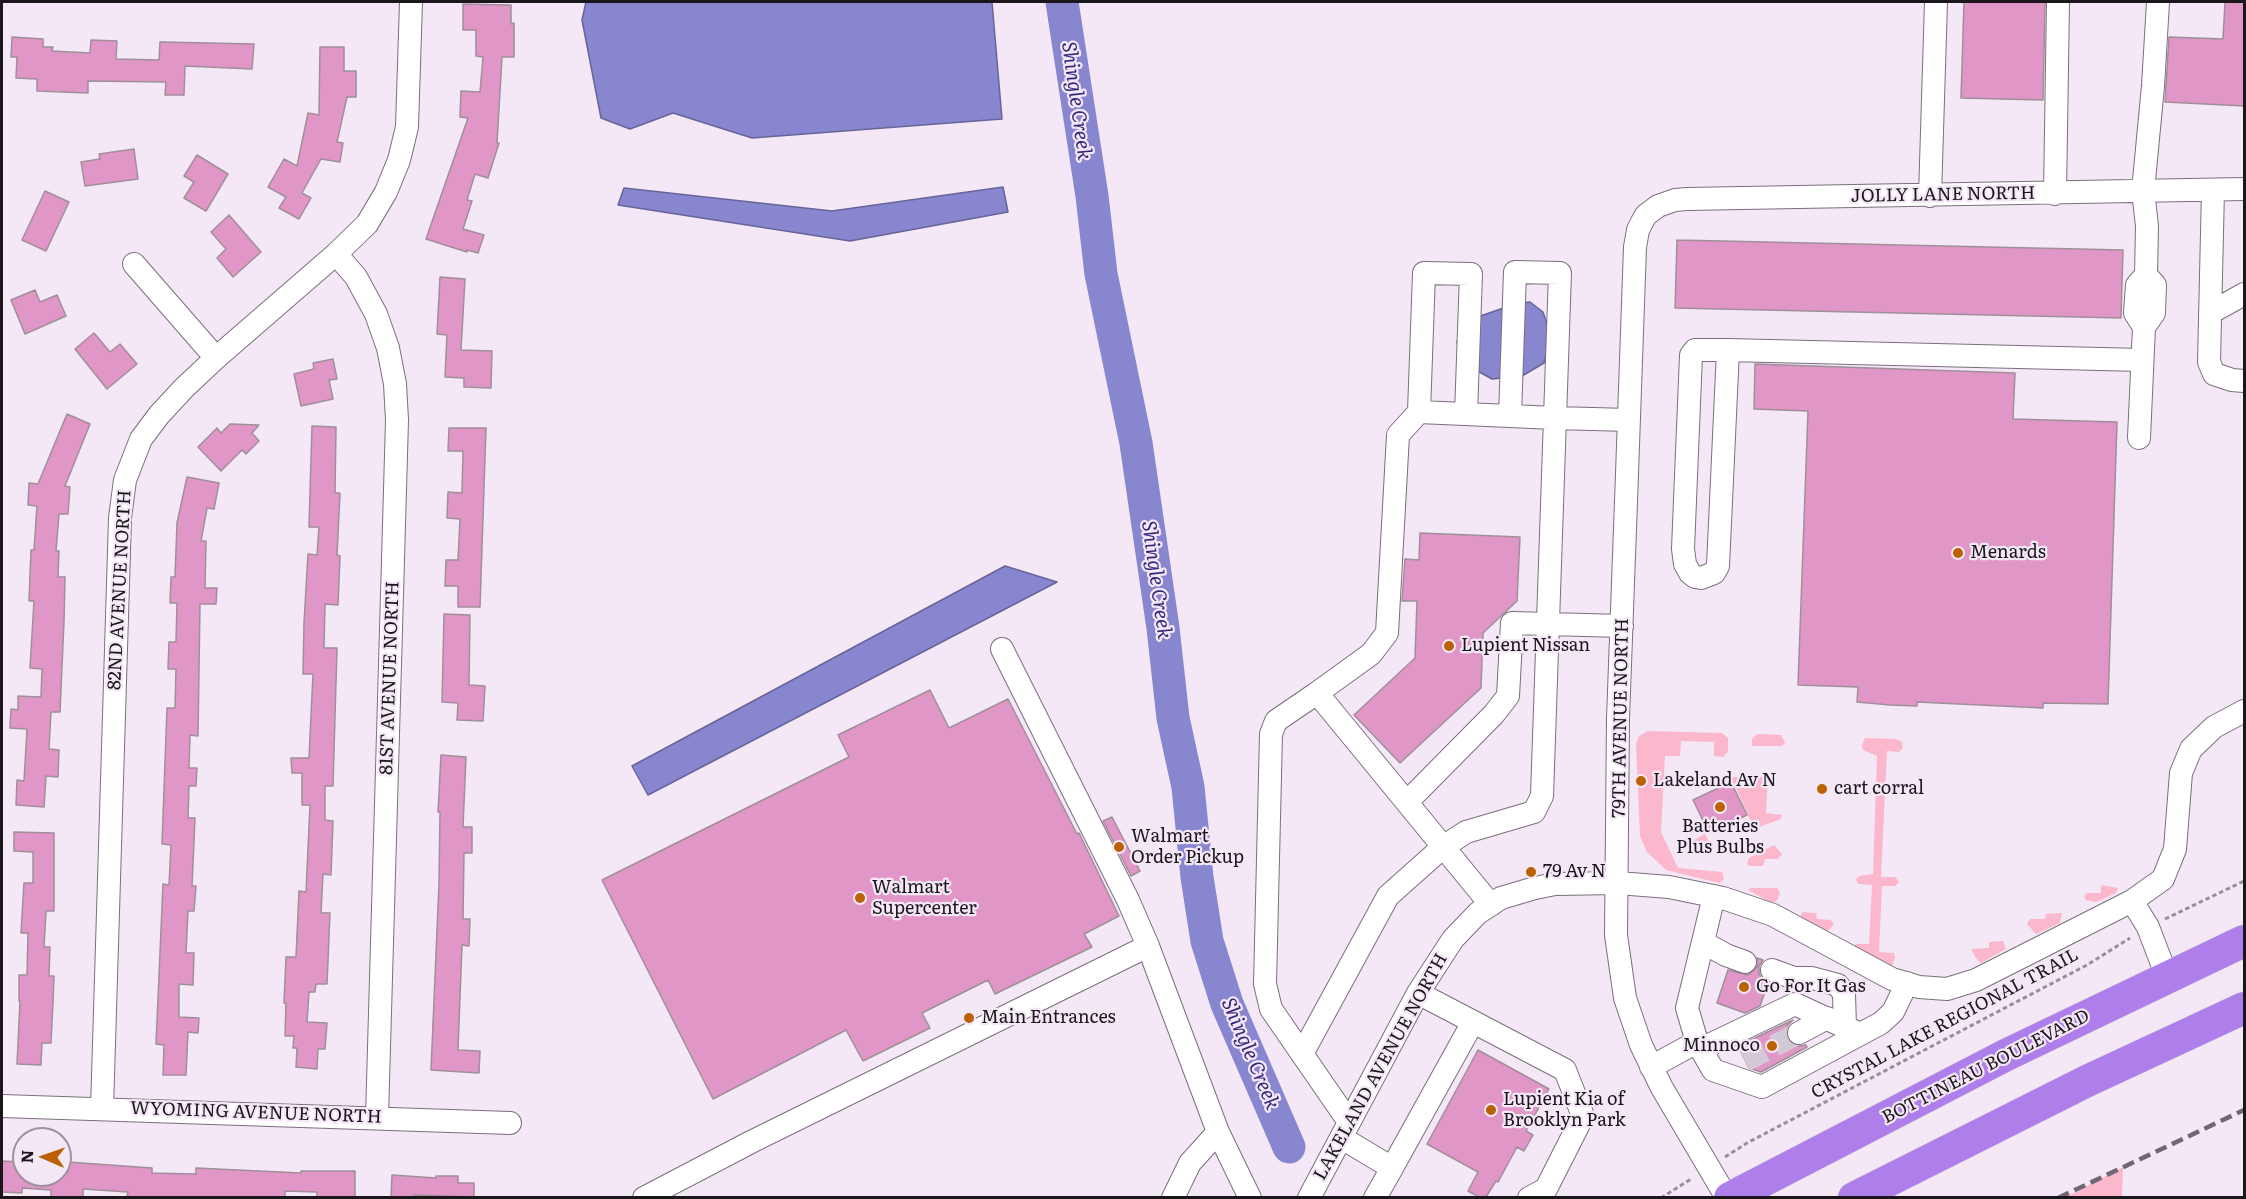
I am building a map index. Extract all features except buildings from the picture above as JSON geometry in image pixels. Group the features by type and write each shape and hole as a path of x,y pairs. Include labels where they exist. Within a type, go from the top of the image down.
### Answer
{"highway":[{"name":"BOTTINEAU BOULEVARD","path":"1728,1197 2006,1055 2244,941"},
{"path":"1854,1197 2087,1081 2244,1008"}],"street":[{"name":"82ND AVENUE NORTH","path":"102,1109 119,529 124,489 141,439 159,415 216,358 336,254 367,224 386,192 399,160 407,127 411,2"},
{"path":"1929,196 1936,2"},
{"path":"2055,194 2058,2"},
{"path":"2139,438 2144,327 2135,313 2136,285 2146,275 2147,226 2143,191 2154,86 2158,2"},
{"name":"JOLLY LANE NORTH","path":"1646,215 1658,206 1675,200 1687,199 2244,189"},
{"path":"2213,190 2209,362 2214,374 2244,381"},
{"name":"79TH AVENUE NORTH","path":"1646,215 1638,230 1635,247 1618,719 1616,935 1625,998 1641,1045 1728,1197"},
{"name":"81ST AVENUE NORTH","path":"336,254 356,277 376,315 388,348 395,384 397,420 377,1117"},
{"path":"134,264 216,358"},
{"path":"1302,1054 1388,896 1443,847 1466,832 1534,812 1542,796 1560,273 1515,272 1510,416"},
{"path":"1392,1168 1346,1130 1302,1054 1271,1009 1265,984 1271,734 1276,721 1371,654 1387,633 1398,435 1419,412 1424,273 1471,274 1466,414"},
{"path":"2210,312 2244,294"},
{"path":"1728,350 1718,566 1714,573 1701,578 1689,573 1683,549 1691,355 1695,350 1728,350 2142,360"},
{"path":"1419,412 1629,420"},
{"path":"1407,802 1494,714 1508,696 1512,623 1622,626"},
{"path":"1002,649 1128,900 1148,946 1218,1132 1250,1197"},
{"path":"1317,693 1491,905"},
{"name":"LAKELAND AVENUE NORTH","path":"1309,1197 1418,993 1453,939 1478,913 1502,898 1535,888 1573,883 1618,883 1669,887 1714,896 1773,915 1892,979 1947,989 1976,980 2132,901 2163,879 2175,849 2181,773 2191,750 2214,727 2244,711"},
{"path":"1714,896 1687,1004 1687,1012 1699,1046 1713,1070 1762,1087 1844,1027"},
{"path":"2132,901 2148,927 2167,977"},
{"path":"1704,943 1745,962"},
{"path":"644,1197 780,1127 1148,946"},
{"path":"1772,970 1794,978 1812,978 1839,985 1844,994 1844,1027"},
{"path":"1799,1033 1881,1023 1893,1012 1907,983"},
{"path":"1418,993 1565,1070 1583,1116 1546,1189 1529,1197"},
{"path":"1651,1066 1795,1004 1844,1027"},
{"path":"1375,1197 1473,1023"},
{"path":"1721,1073 1745,1061"},
{"name":"WYOMING AVENUE NORTH","path":"2,1106 510,1123"},
{"path":"1173,1197 1190,1163 1218,1132"}],"path":[{"name":"CRYSTAL LAKE REGIONAL TRAIL","path":"1661,1197 1747,1143 2087,965 2148,927 2244,881"}],"shaded area":[{"path":"586,2 992,2 1002,119 752,138 673,113 630,129 601,118 582,20"},
{"path":"1003,187 1008,212 850,241 618,205 624,188 832,211"},
{"path":"1530,302 1543,312 1551,336 1544,363 1522,376 1492,379 1465,364 1457,342 1466,321 1518,303"},
{"path":"1005,566 1057,582 648,795 632,766"},
{"path":"1648,731 1722,733 1728,738 1728,752 1723,757 1714,756 1714,742 1681,741 1680,756 1665,756 1661,832 1678,868 1722,872 1724,879 1719,883 1666,870 1647,852 1640,836 1636,744 1639,736"},
{"path":"1757,734 1781,735 1785,743 1782,746 1752,746 1752,739"},
{"path":"1865,738 1896,739 1902,742 1903,748 1899,752 1887,751 1881,877 1895,877 1899,882 1895,886 1882,886 1879,952 1894,953 1892,966 1882,965 1856,950 1855,944 1869,944 1872,885 1858,884 1856,879 1859,876 1873,874 1877,756 1863,750 1862,745"},
{"path":"1731,777 1768,777 1766,813 1782,815 1781,819 1754,829"},
{"path":"1705,834 1712,847 1710,851 1695,850 1690,847 1689,843"},
{"path":"1774,845 1782,854 1778,859 1765,859 1763,866 1747,864 1749,858"},
{"path":"2101,885 2118,888 2116,893 2096,902 2086,900 2084,896 2087,893 2101,893"},
{"path":"1777,888 1780,893 1776,902 1770,902 1748,890"},
{"path":"1802,912 1816,913 1817,919 1831,920 1834,924 1824,932 1804,921 1801,916"},
{"path":"2062,913 2060,923 2036,934 2027,924 2030,919 2045,919 2046,914"},
{"path":"2003,941 2006,949 1981,963 1971,949 1989,948 1989,942"},
{"path":"2123,1167 2122,1197 2066,1197"}],"waterway":[{"name":"Shingle Creek","path":"1062,2 1092,196 1101,274 1136,443 1163,628 1173,718 1188,787 1197,877 1207,941 1227,1004 1289,1147"}],"tunnel":[{"path":"1745,1061 1799,1033"}],"railway":[{"path":"2058,1198 2244,1110"}],"place":[{"name":"Menards","path":"1958,553"},
{"name":"Lupient Nissan","path":"1449,646"},
{"name":"Lakeland Av N","path":"1641,781"},
{"name":"cart corral","path":"1822,789"},
{"name":"Batteries Plus Bulbs","path":"1720,807"},
{"name":"Walmart Order Pickup","path":"1119,847"},
{"name":"79 Av N","path":"1531,872"},
{"name":"Walmart Supercenter","path":"860,898"},
{"name":"Go For It Gas","path":"1744,987"},
{"name":"Main Entrances","path":"969,1018"},
{"name":"Minnoco","path":"1772,1046"},
{"name":"Lupient Kia of Brooklyn Park","path":"1491,1110"}]}
